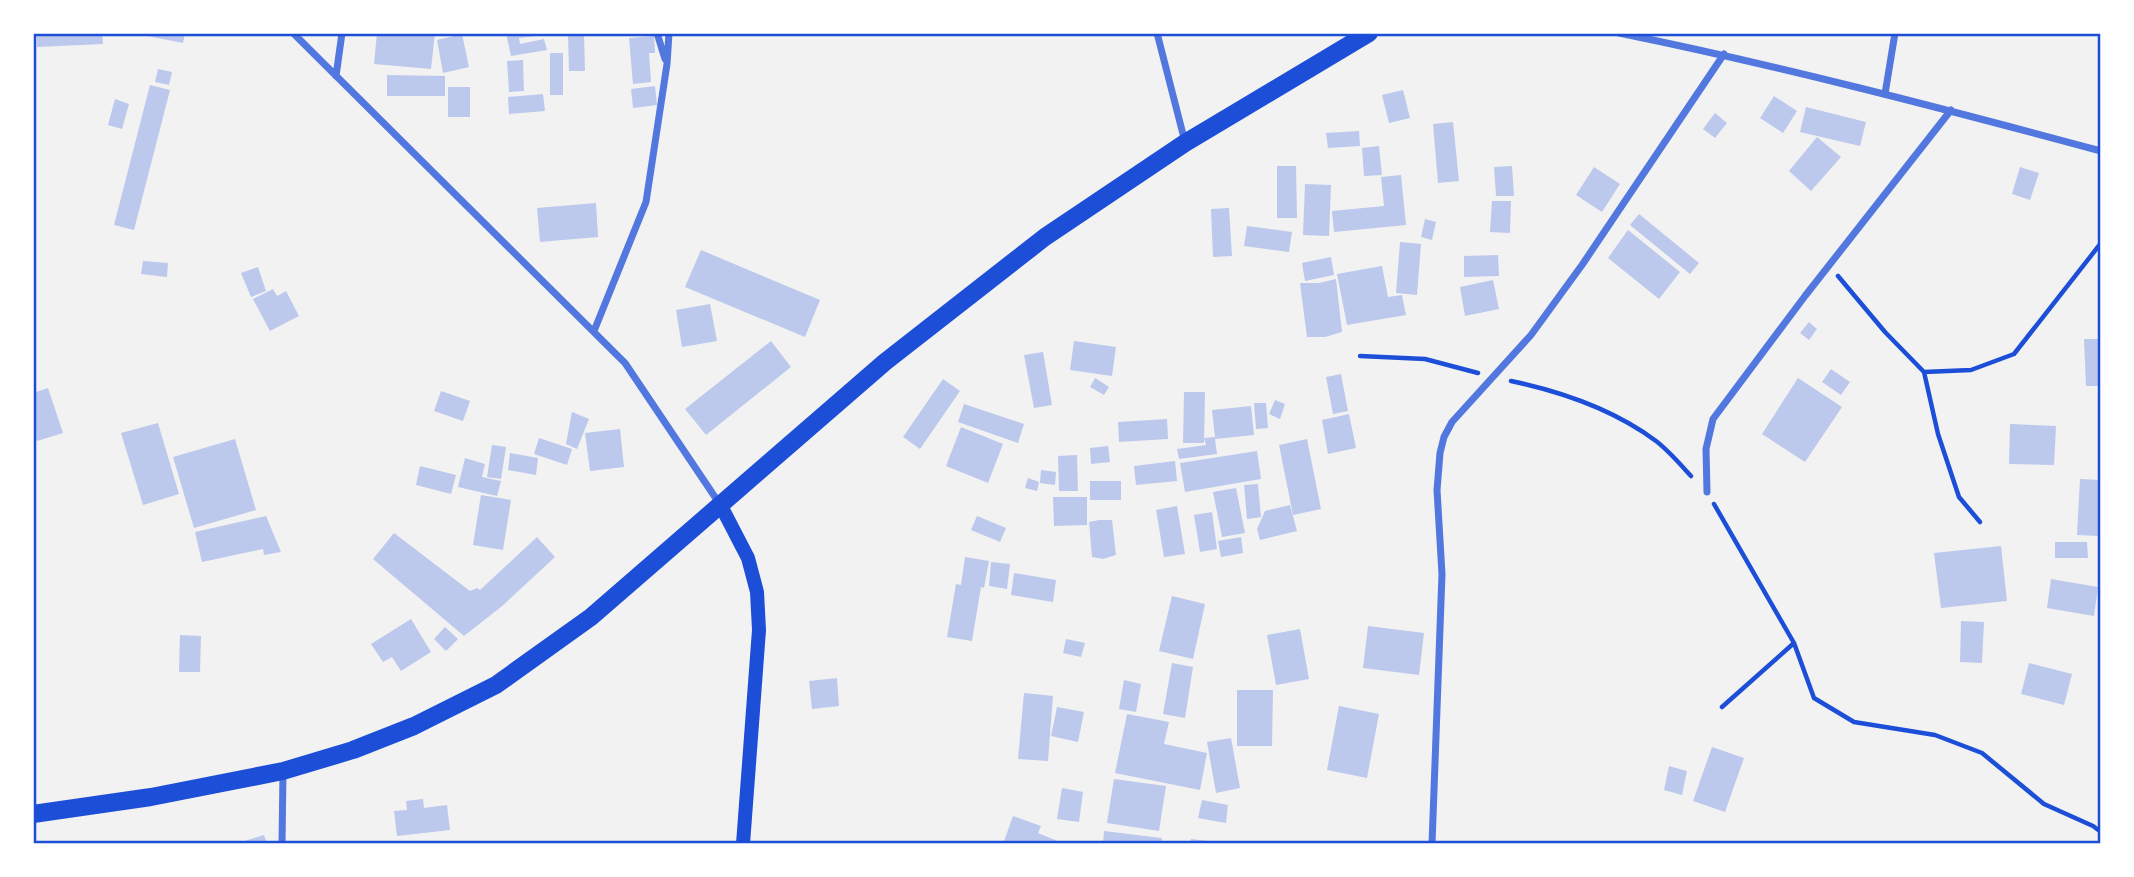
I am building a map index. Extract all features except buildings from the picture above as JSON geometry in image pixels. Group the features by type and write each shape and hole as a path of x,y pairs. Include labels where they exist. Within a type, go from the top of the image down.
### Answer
{"main road":[{"path":"33,814 151,797 283,771 353,750 414,726 496,685 591,617 885,362 1045,237 1185,143 1369,33"},
{"path":"720,504 748,558 757,592 759,630 743,844"}],"street":[{"path":"293,33 625,363 720,504"},
{"path":"336,76 342,33"},
{"path":"657,33 667,64"},
{"path":"594,331 646,202 667,64 669,33"},
{"path":"1157,33 1185,143"},
{"path":"1619,33 1724,54 1951,110 2101,151"},
{"path":"1885,94 1895,33"},
{"path":"1432,844 1442,574 1437,490 1444,437 1452,422 1531,335 1582,265 1724,54"},
{"path":"1707,492 1706,449 1713,419 1951,110"},
{"path":"282,844 283,771"}],"path":[{"path":"1924,372 1970,370 2014,354 2101,243"},
{"path":"1829,266 1885,332 1924,372 1938,434 1959,497 1980,522"},
{"path":"1360,356 1425,359 1549,389 1601,407 1657,442 1707,492 1794,643 1814,698 1854,722 1935,735 1982,753 2044,804 2101,832"},
{"path":"1722,707 1794,643"}]}
